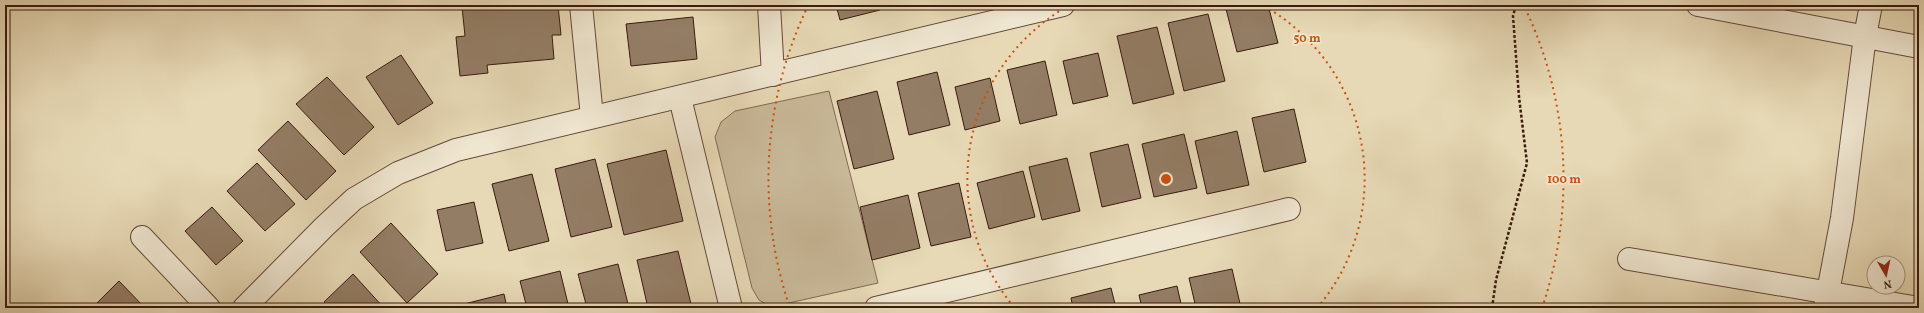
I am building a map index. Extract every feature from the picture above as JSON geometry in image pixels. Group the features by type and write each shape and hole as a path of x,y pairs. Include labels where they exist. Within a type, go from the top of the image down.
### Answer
{"street":[{"path":"581,5 592,117"},
{"path":"769,5 773,75"},
{"path":"244,308 324,227 354,199 398,173 456,150 592,117 680,98 1063,5"},
{"path":"1698,5 1919,47"},
{"path":"1826,300 1842,218 1865,36 1871,5"},
{"path":"680,98 731,308"},
{"path":"876,308 1289,209"},
{"path":"142,237 209,308"},
{"path":"1629,259 1826,300 1919,308"}],"path":[{"path":"1492,308 1496,280 1526,163 1519,97 1514,16 1516,5"}],"shaded area":[{"path":"829,91 878,283 771,307 759,300 752,288 715,137 721,122 735,111"}],"building":[{"path":"483,5 558,5 561,35 552,35 554,59 487,65 488,73 460,76 456,37 465,36 462,7"},
{"path":"836,5 878,5 880,10 840,20"},
{"path":"1225,5 1268,5 1278,43 1237,52"},
{"path":"1208,14 1225,81 1184,91 1168,23"},
{"path":"693,17 697,59 631,66 626,24"},
{"path":"1157,27 1174,94 1133,104 1117,36"},
{"path":"1098,53 1108,96 1073,104 1063,61"},
{"path":"401,55 433,103 398,125 366,77"},
{"path":"1045,61 1057,115 1020,124 1007,70"},
{"path":"937,72 950,125 909,135 897,82"},
{"path":"327,77 374,127 344,155 296,104"},
{"path":"990,78 1000,121 965,130 955,87"},
{"path":"877,91 894,159 854,169 837,101"},
{"path":"1294,109 1306,162 1264,172 1252,118"},
{"path":"288,121 336,171 306,200 258,150"},
{"path":"1237,131 1249,185 1207,194 1195,141"},
{"path":"1184,134 1197,188 1154,197 1142,144"},
{"path":"1128,144 1141,198 1102,207 1090,153"},
{"path":"666,150 683,221 624,235 607,164"},
{"path":"1067,158 1080,211 1042,220 1029,167"},
{"path":"595,159 612,227 571,237 555,169"},
{"path":"257,163 295,204 265,231 227,191"},
{"path":"1023,171 1035,217 989,229 977,183"},
{"path":"532,174 549,241 509,251 492,184"},
{"path":"959,183 971,237 931,246 918,193"},
{"path":"908,195 920,248 872,260 860,207"},
{"path":"474,202 483,243 446,251 437,210"},
{"path":"212,207 243,241 216,265 185,231"},
{"path":"391,223 438,274 407,303 360,252"},
{"path":"678,251 692,308 648,308 637,260"},
{"path":"618,264 629,308 587,308 578,274"},
{"path":"1232,269 1241,308 1196,308 1189,278"},
{"path":"560,271 569,308 527,308 520,281"},
{"path":"353,274 384,308 330,308 324,302"},
{"path":"119,281 145,308 92,308"},
{"path":"1177,286 1182,308 1142,308 1139,295"},
{"path":"1111,288 1116,308 1073,308 1071,298"},
{"path":"504,294 507,308 465,308 464,304"}]}
